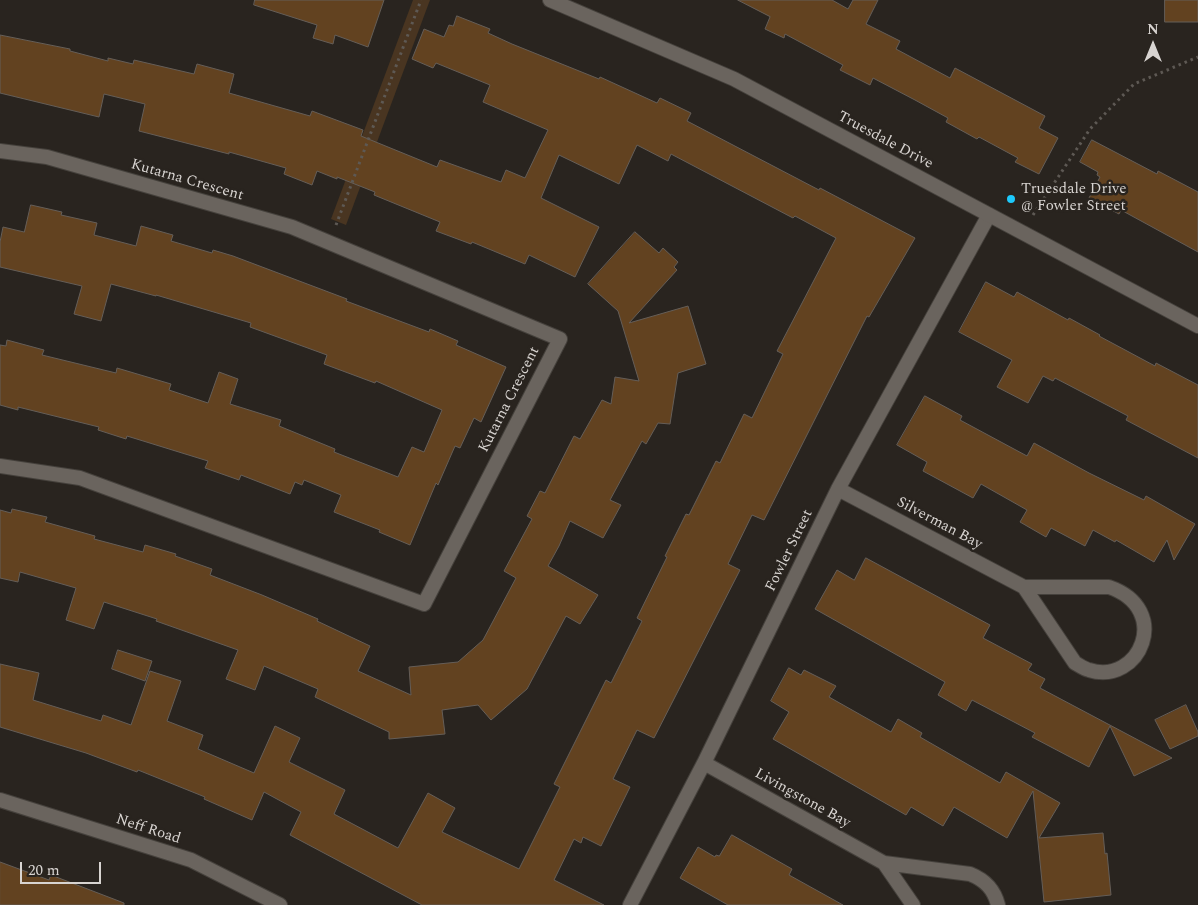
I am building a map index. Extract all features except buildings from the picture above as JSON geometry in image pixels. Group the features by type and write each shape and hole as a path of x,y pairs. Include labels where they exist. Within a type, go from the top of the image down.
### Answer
{"street":[{"name":"Truesdale Drive","path":"550,0 734,79 1198,326"},
{"name":"Kutarna Crescent","path":"0,151 56,160 292,227 560,339 424,604 80,478 0,466"},
{"name":"Fowler Street","path":"630,905 704,763 838,489 988,215"},
{"name":"Silverman Bay","path":"838,489 1024,587 1109,587 1122,591 1133,600 1140,611 1144,624 1144,638 1139,650 1130,662 1117,669 1103,672 1088,670 1075,663 1024,587"},
{"name":"Livingstone Bay","path":"704,763 884,863 970,874 981,878 990,886 996,896 998,905"},
{"name":"Neff Road","path":"0,800 191,860 280,905"},
{"name":"Livingstone Bay","path":"884,863 913,905"}],"path":[{"path":"330,242 421,0"},
{"path":"1022,232 1090,129 1134,84 1198,57"}],"shaded area":[{"path":"413,0 430,0 346,225 331,219"}],"place":[{"name":"Truesdale Drive @ Fowler Street","path":"1011,199"}]}
